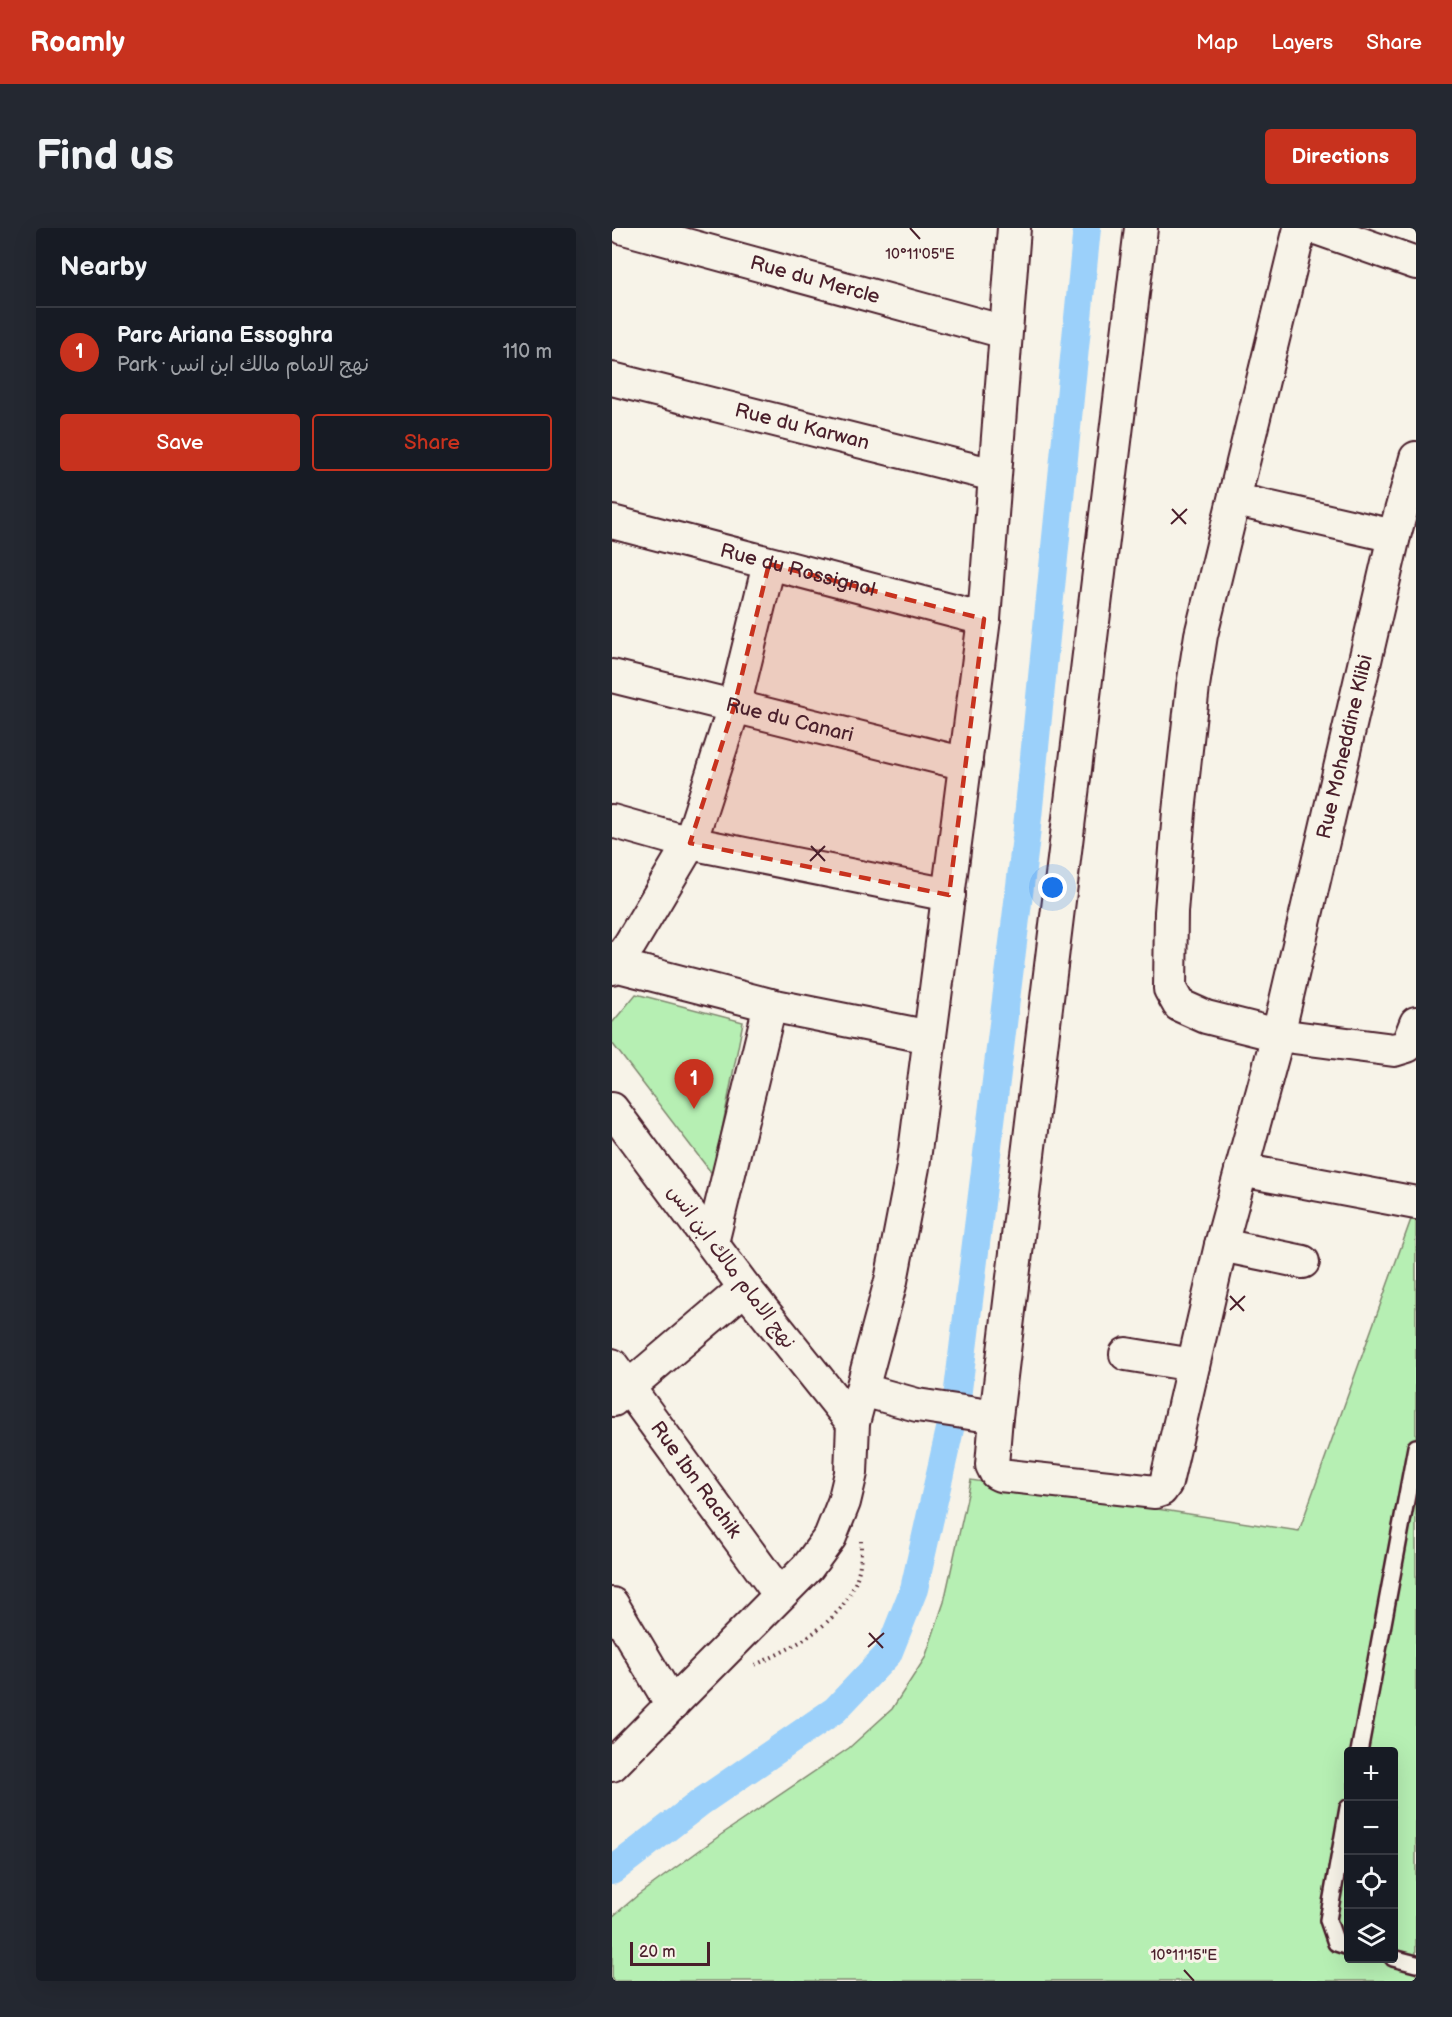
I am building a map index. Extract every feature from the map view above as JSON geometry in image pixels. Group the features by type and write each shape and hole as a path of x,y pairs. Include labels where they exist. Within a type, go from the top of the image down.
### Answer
{"street":[{"name":"Rue du Mercle","path":"624,228 1005,332"},
{"path":"612,1765 808,1567 830,1537 844,1502 851,1473 853,1423 891,1281 904,1217 949,895 984,619 1014,228"},
{"path":"863,1390 917,1405 987,1416 1094,625 1141,228"},
{"path":"1300,228 1236,500 1201,635 1179,812 1172,912 1170,989 1179,1005 1206,1017 1278,1035 1394,1050 1407,1046 1416,1023"},
{"path":"1316,228 1416,263"},
{"name":"Rue du Karwan","path":"612,379 994,475"},
{"name":"Rue Moheddine Klibi","path":"987,1416 992,1465 996,1473 1000,1475 1159,1492 1166,1483 1221,1245 1278,1035 1394,536 1416,458"},
{"path":"1236,500 1394,536"},
{"name":"Rue du Rossignol","path":"612,522 984,619"},
{"path":"769,564 734,707 690,843 641,926 613,967 770,1005 930,1037"},
{"name":"Rue du Canari","path":"612,676 966,764"},
{"path":"612,822 690,843 949,895"},
{"path":"712,1243 770,1005"},
{"name":"نهج الامام مالك ابن انس","path":"612,1108 745,1288 853,1423"},
{"path":"1241,1170 1416,1203"},
{"path":"1221,1245 1303,1262"},
{"path":"617,1384 745,1288"},
{"path":"1126,1354 1193,1365"},
{"name":"Rue Ibn Rachik","path":"617,1384 780,1595"},
{"path":"612,1604 672,1705"}],"lane":[{"path":"1360,1747 1416,1447"},
{"path":"1344,1830 1328,1920 1336,1942 1344,1945"},
{"path":"1398,1960 1416,1964"}],"highlighted area":[{"path":"769,564 984,619 949,895 690,843 734,707"}],"green space":[{"path":"636,994 743,1022 713,1175 612,1043 612,1023"},
{"path":"1414,1211 1416,1211 1416,1981 612,1981 612,1917 638,1895 722,1834 849,1748 892,1709 925,1658 944,1602 971,1480 1299,1531"}],"waterway":[{"path":"612,1871 701,1802 835,1710 888,1654 914,1589 957,1398 1026,837 1087,228"}],"place":[{"name":"Parc Ariana Essoghra","path":"694,1109"}]}
